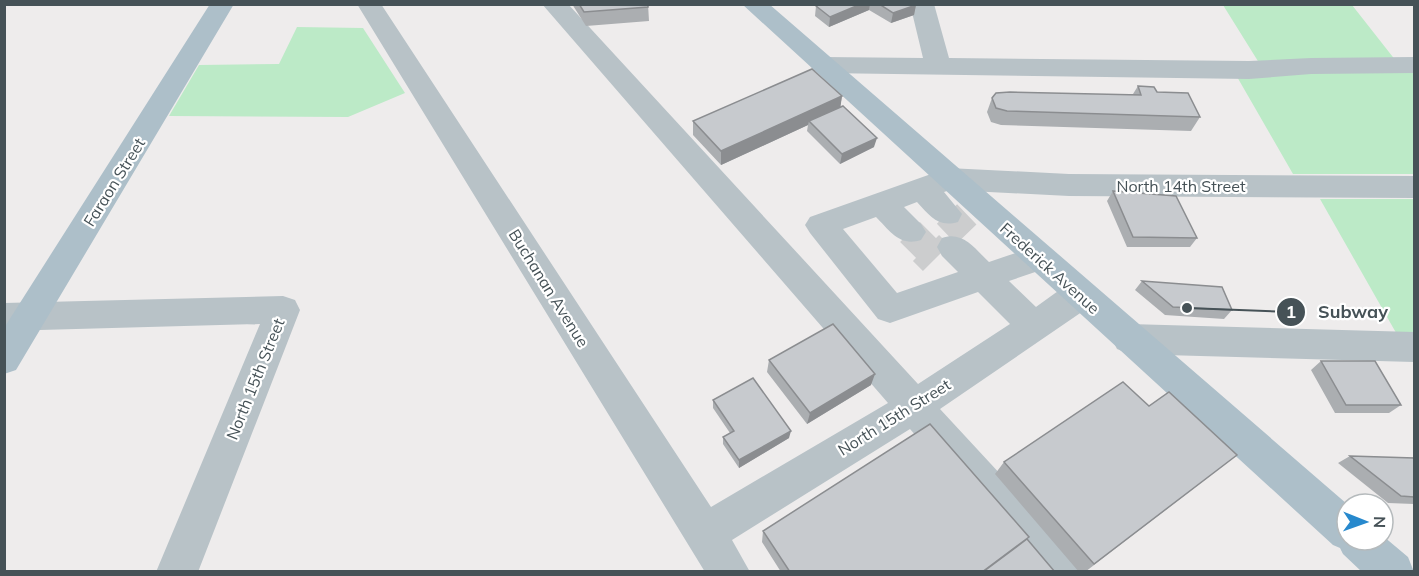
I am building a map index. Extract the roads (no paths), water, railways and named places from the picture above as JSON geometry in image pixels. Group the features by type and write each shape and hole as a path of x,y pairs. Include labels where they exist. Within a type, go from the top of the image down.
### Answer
{"main road":[{"name":"Faraon Street","path":"4,358 17,317 222,4"},
{"name":"Frederick Avenue","path":"754,4 823,66 914,192 1039,258 1335,520"},
{"path":"1376,552 1399,567"}],"street":[{"name":"Buchanan Avenue","path":"369,4 729,572"},
{"path":"554,4 1062,572"},
{"path":"922,4 939,66"},
{"path":"823,66 1249,70 1311,66 1414,65"},
{"name":"North 14th Street","path":"914,192 1070,185 1414,187"},
{"path":"914,192 941,235 1034,326"},
{"path":"914,192 941,235 983,277"},
{"path":"914,192 821,225 890,309 1039,258"},
{"name":"North 15th Street","path":"704,534 914,407 1080,295"},
{"name":"North 15th Street","path":"17,317 283,310 177,572"},
{"path":"1129,339 1414,347"}],"tunnel":[{"path":"947,214 968,236"},
{"path":"910,232 936,258"}],"place":[{"name":"Subway","path":"1187,308"}]}
